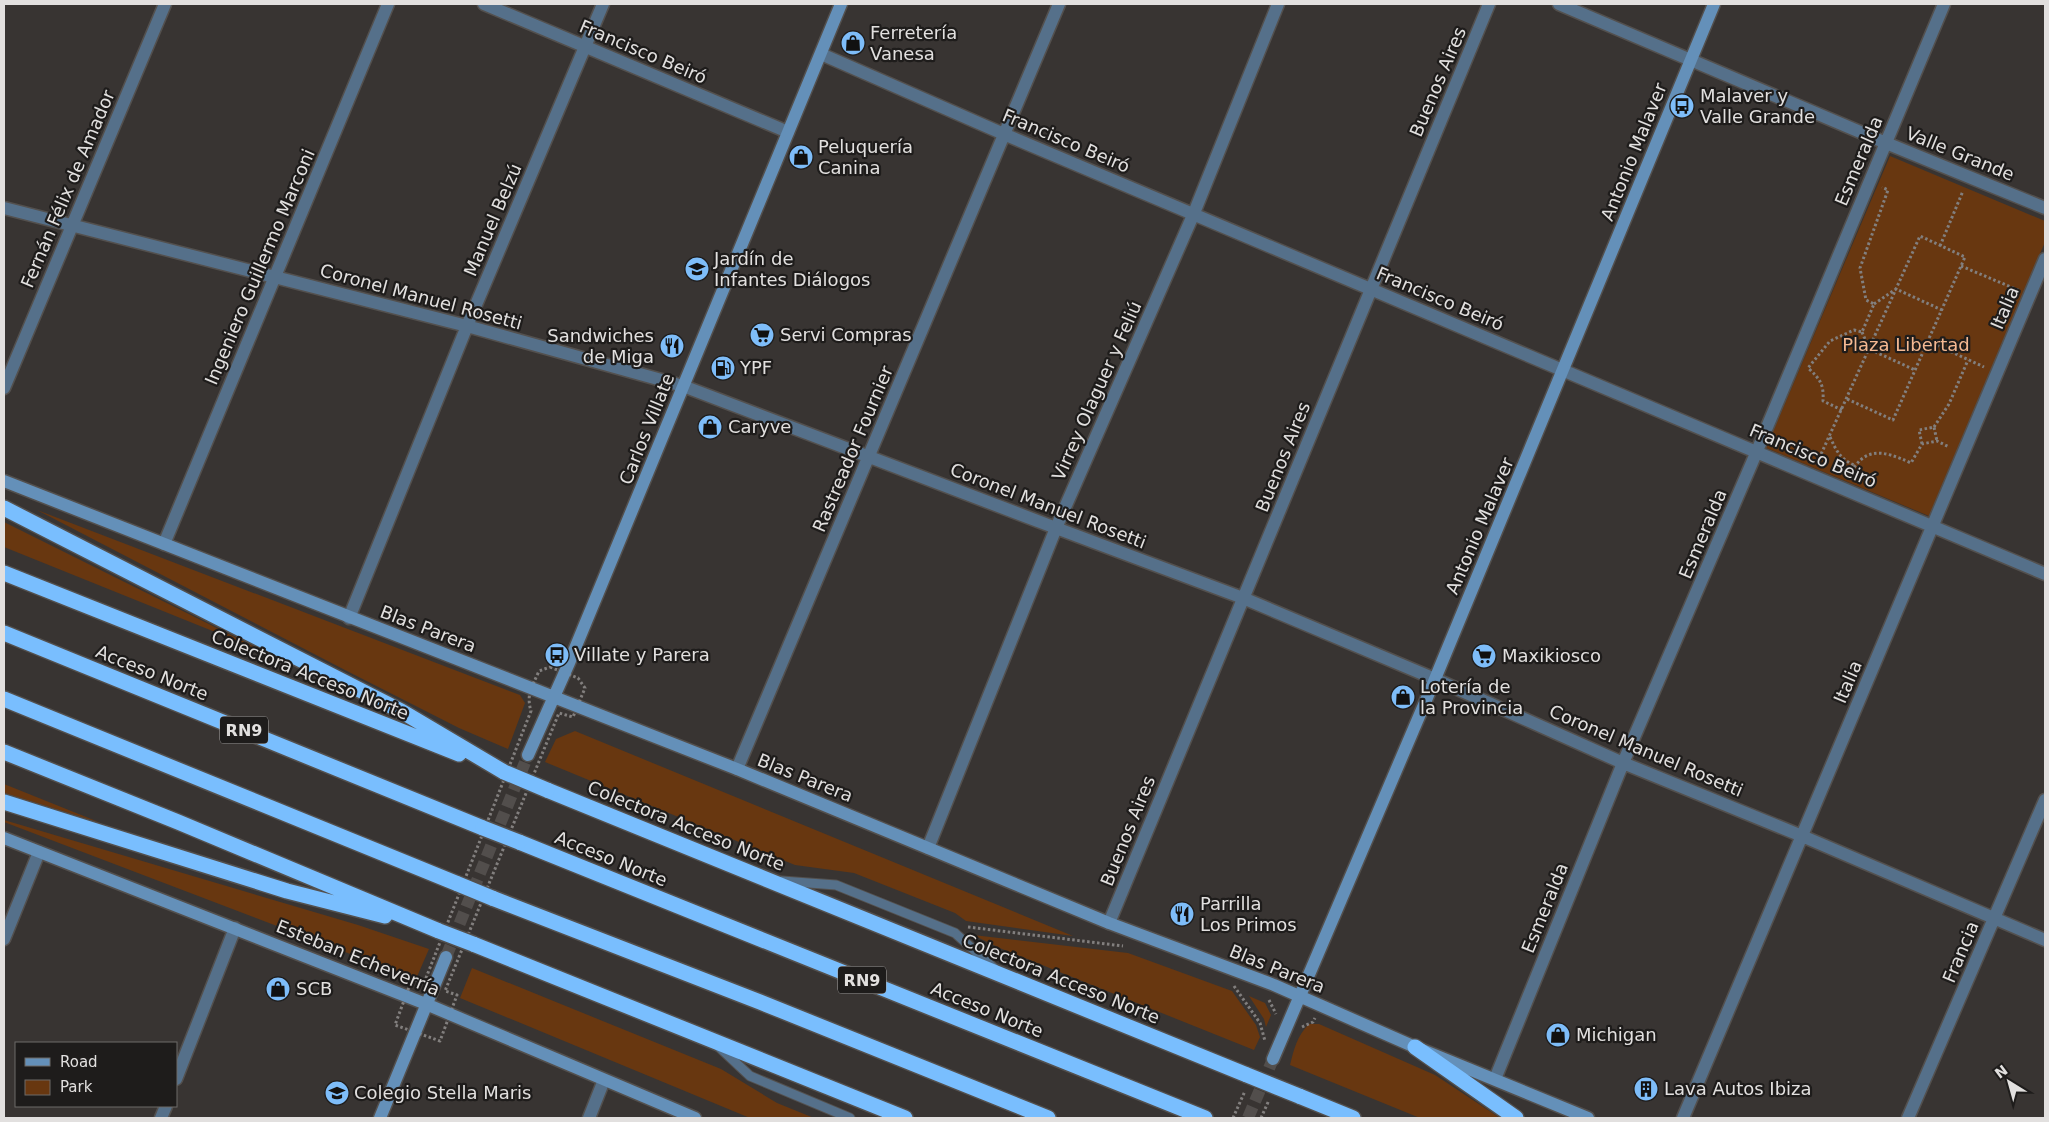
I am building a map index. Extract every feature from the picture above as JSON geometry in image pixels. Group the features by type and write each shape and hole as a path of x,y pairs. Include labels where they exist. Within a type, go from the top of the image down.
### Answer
{"highway":[{"path":"4,508 401,712 504,772"},
{"name":"Colectora Acceso Norte","path":"4,573 504,772 1352,1118"},
{"name":"Acceso Norte","path":"4,633 1205,1118"},
{"path":"4,699 492,898 760,1002 1048,1118"},
{"path":"4,752 438,930 905,1118"},
{"path":"4,802 287,891 438,930"},
{"path":"1415,1047 1516,1118"}],"street":[{"name":"Fernán Félix de Amador","path":"4,388 164,4"},
{"name":"Ingeniero Guillermo Marconi","path":"164,544 388,4"},
{"name":"Francisco Beiró","path":"484,4 788,132"},
{"name":"Manuel Belzú","path":"349,618 467,326 603,4"},
{"name":"Carlos Villate","path":"528,755 555,696 842,4"},
{"name":"Rastreador Fournier","path":"737,769 1060,4"},
{"name":"Virrey Olaguer y Feliú","path":"928,848 1056,528 1194,213 1278,4"},
{"name":"Buenos Aires","path":"1109,923 1489,4"},
{"name":"Valle Grande","path":"1559,4 1886,143 2045,208"},
{"name":"Antonio Malaver","path":"1273,1059 1435,679 1714,4"},
{"name":"Esmeralda","path":"1495,1079 1623,763 1758,451 1944,4"},
{"name":"Francisco Beiró","path":"821,54 1006,135 1372,288 1563,371 1758,451 2045,574"},
{"name":"Coronel Manuel Rosetti","path":"4,208 467,326 683,386 1243,598 1435,679 1623,763 1802,836 2045,940"},
{"name":"Italia","path":"1683,1118 2045,259"},
{"name":"Blas Parera","path":"4,481 737,769 1109,923 1274,985 1415,1047 1588,1118"},
{"name":"Francia","path":"1908,1118 2045,800"},
{"name":"Esteban Echeverría","path":"4,838 426,1004 695,1118"},
{"path":"4,939 39,852"},
{"path":"178,1074 236,928"},
{"path":"380,1118 446,957"},
{"path":"589,1118 604,1080"}],"lane":[{"path":"770,881 836,884 954,933 1003,976"},
{"path":"709,1038 750,1076 850,1118"}],"path":[{"path":"1940,246 1968,176"},
{"path":"1870,182 1888,190 1860,268 1866,300 1874,304"},
{"path":"1810,474 1830,437 1869,349 1920,236 1965,257 1893,420 1847,399"},
{"path":"1961,266 2030,296"},
{"path":"1896,289 1874,304 1862,332 1869,349 1915,370"},
{"path":"1896,289 1942,310"},
{"path":"1842,410 1823,401 1824,388 1816,375 1808,368 1830,341 1854,330 1862,332"},
{"path":"1928,341 1997,373"},
{"path":"1937,441 1934,427 1949,404 1968,360"},
{"path":"1843,488 1854,465 1865,455 1877,452 1894,454 1911,463 1922,444 1919,430 1934,427"},
{"path":"1830,437 1838,456 1854,465"},
{"path":"1922,444 1937,441 1963,454"},
{"path":"550,667 564,673 578,678 585,688 573,717 559,713 547,742 445,991 457,995 440,1041 395,1025 412,979 424,983 531,711 527,700 538,671 550,667"},
{"path":"966,927 1130,947"},
{"path":"1225,982 1242,989"},
{"path":"1269,999 1274,985"},
{"path":"1234,986 1250,1006 1260,1023 1266,1042"},
{"path":"1301,1028 1313,1022 1320,1005"},
{"path":"1261,1118 1273,1091"}],"green space":[{"name":"Plaza Libertad","path":"1890,156 2045,221 2045,242 1929,516 1766,448"},
{"path":"37,510 520,695 525,703 508,749 459,728"},
{"path":"4,522 265,652 4,547"},
{"path":"575,731 1073,936 966,921 955,913 854,873 795,865 545,762 556,739"},
{"path":"4,784 101,823 4,793"},
{"path":"4,820 358,925 429,949 416,979 4,822"},
{"path":"973,935 1128,953 1232,991 1256,1025 1260,1037 1254,1050 1002,949"},
{"path":"472,968 721,1069 777,1103 814,1118 750,1118 460,998"},
{"path":"1249,996 1265,1003 1271,1015 1266,1027 1264,1019"},
{"path":"1309,1024 1319,1024 1435,1075 1500,1118 1420,1118 1290,1065 1299,1038"}],"tunnel":[{"path":"446,957 528,755"},
{"path":"1248,1118 1273,1059"}],"place":[{"name":"Ferretería Vanesa","path":"853,43"},
{"name":"Malaver y Valle Grande","path":"1682,106"},
{"name":"Peluquería Canina","path":"801,157"},
{"name":"Jardín de Infantes Diálogos","path":"697,269"},
{"name":"Servi Compras","path":"762,335"},
{"name":"Sandwiches de Miga","path":"672,346"},
{"name":"YPF","path":"723,368"},
{"name":"Caryve","path":"710,427"},
{"name":"Villate y Parera","path":"557,655"},
{"name":"Maxikiosco","path":"1484,656"},
{"name":"Lotería de la Provincia","path":"1403,697"},
{"name":"Parrilla Los Primos","path":"1182,914"},
{"name":"SCB","path":"278,989"},
{"name":"Michigan","path":"1558,1035"},
{"name":"Lava Autos Ibiza","path":"1646,1089"},
{"name":"Colegio Stella Maris","path":"337,1093"}]}
